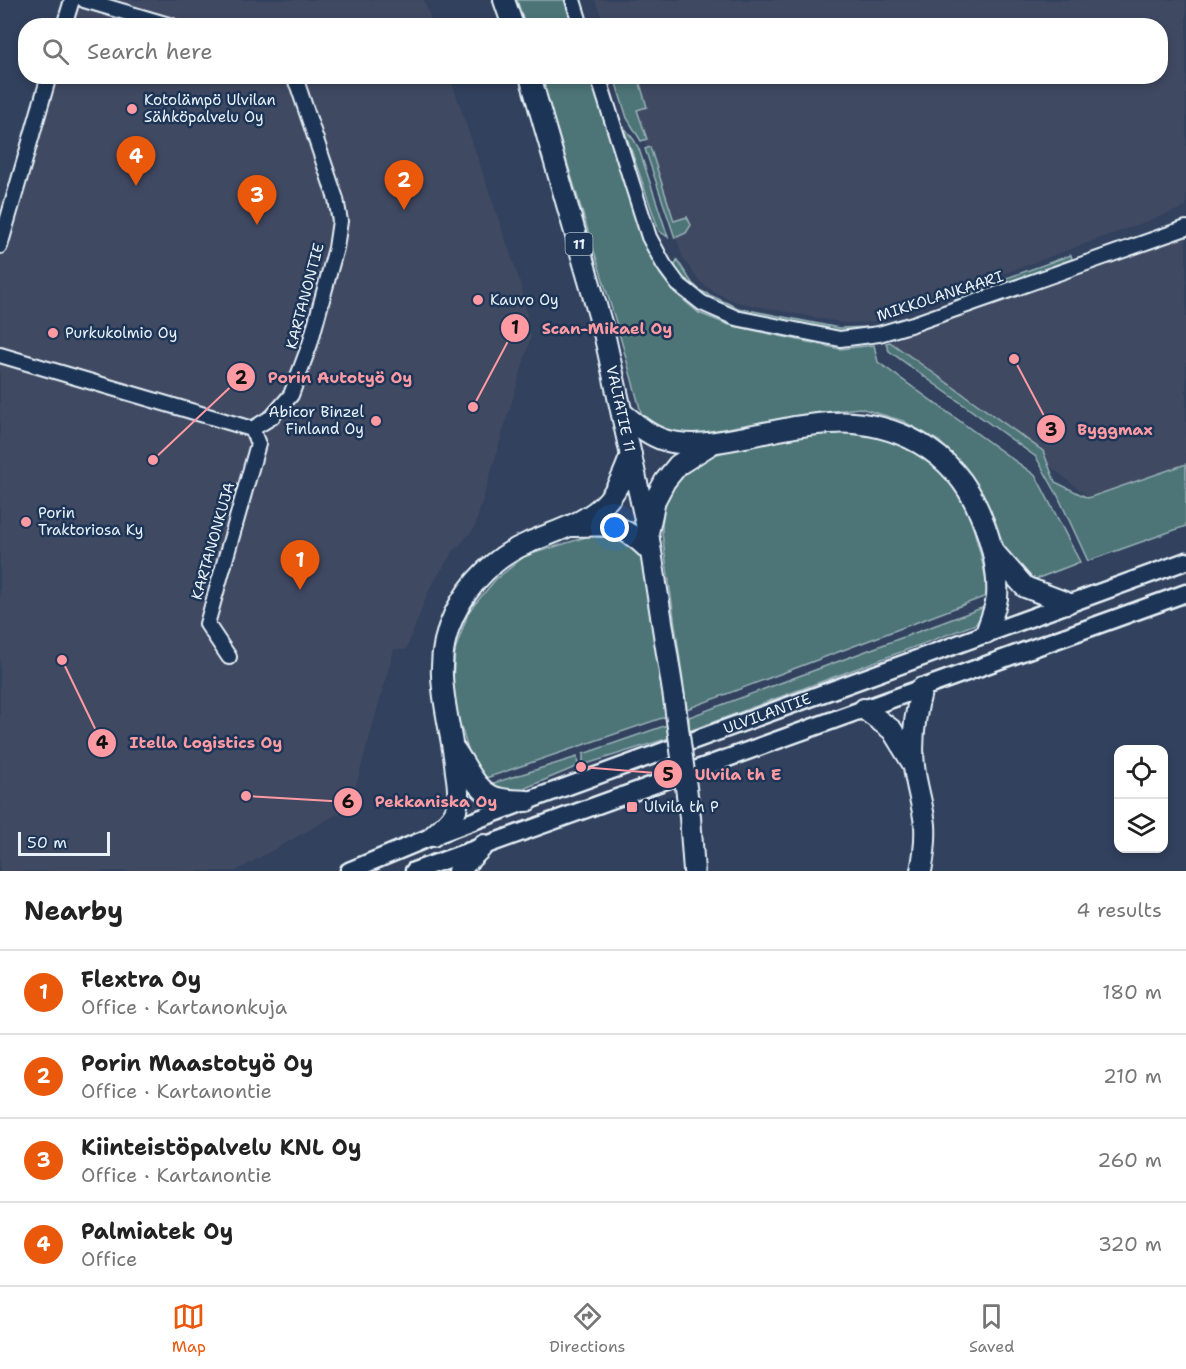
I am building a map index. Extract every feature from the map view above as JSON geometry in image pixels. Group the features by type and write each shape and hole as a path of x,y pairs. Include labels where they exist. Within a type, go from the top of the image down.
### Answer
{"highway":[{"path":"504,0 510,18"},
{"name":"VALTATIE 11","path":"532,84 604,333 649,542 674,698 690,818 694,871"},
{"path":"622,413 650,434 664,440 711,444 835,421 872,425 924,446 940,456 954,470 976,504 993,551 997,598 986,633"},
{"path":"570,526 621,527 649,542 655,500 665,481 678,465 711,444"},
{"path":"433,836 455,811 458,791 454,747 442,692 441,668 445,639 455,614 469,590 486,570 505,555 525,544 570,526 591,514 607,501 616,489 631,455"},
{"path":"993,551 1025,587 1067,603"},
{"path":"921,871 925,849 925,825 914,766 913,723 922,688"},
{"path":"864,709 892,730 914,766"},
{"path":"454,747 478,784 489,795 502,799 527,801"},
{"path":"458,871 484,845"}],"main road":[{"name":"ULVILANTIE","path":"349,871 433,836 527,801 1186,561"},
{"name":"ULVILANTIE","path":"414,871 1186,594"}],"street":[{"path":"66,18 72,0"},
{"path":"84,0 145,18"},
{"path":"573,0 579,18"},
{"path":"0,246 47,84"},
{"name":"KARTANONTIE","path":"252,429 272,417 291,395 310,344 336,248 340,221 333,191 297,84"},
{"name":"MIKKOLANKAARI","path":"601,84 650,237 663,263 678,284 702,303 736,318 840,339 879,334 1186,228"},
{"path":"0,355 252,429"},
{"name":"KARTANONKUJA","path":"229,657 207,624 258,444 252,429"}],"shaded area":[{"path":"62,0 424,0 430,18 57,18"},
{"path":"595,0 1186,0 1186,207 871,322 844,323 737,302 716,293 700,282 683,258 626,84 1168,84 1168,18 602,18"},
{"path":"38,84 452,84 521,285 531,337 474,529 453,552 429,589 406,650 394,649 350,807 236,871 0,871 0,199 3,200"},
{"path":"1186,236 1186,467 1093,500 891,342 964,313"}],"green space":[{"path":"517,0 567,0 573,18 523,18"},
{"path":"543,84 594,84 649,250 660,274 673,291 699,313 729,325 840,349 874,345 878,362 1036,476 1080,562 1028,582 1009,559 983,493 965,468 939,441 903,421 860,408 806,414 689,435 666,434 642,416 618,329"},
{"path":"616,84 640,84 647,107 637,110 647,139 641,141 627,118"},
{"path":"623,126 639,149 668,237 659,231"},
{"path":"650,147 674,221 687,217 691,225 686,233 675,238 645,149"},
{"path":"1071,255 1072,259 956,301 954,297"},
{"path":"677,260 692,283 701,291 738,308 839,328 873,327 874,331 841,333 736,312 717,306 688,288 674,268"},
{"path":"890,342 1043,451 1055,482 1088,498 1186,464 1186,526 1088,561 1058,496 1036,457 889,351 886,343"},
{"path":"835,430 872,435 906,446 936,464 949,477 966,504 989,595 687,709 662,533 664,507 673,483 685,470 715,455 756,444"},
{"path":"599,533 619,533 633,544 644,565 668,716 483,779 469,753 452,697 455,650 469,611 496,579 525,556"},
{"path":"987,606 976,624 689,731 689,717"},
{"path":"667,725 669,738 583,765 583,754"},
{"path":"577,757 578,766 516,792 497,792 487,785"}],"place":[{"name":"Kotolämpö Ulvilan Sähköpalvelu Oy","path":"132,109"},
{"name":"Palmiatek Oy","path":"136,186"},
{"name":"Porin Maastotyö Oy","path":"404,210"},
{"name":"Kiinteistöpalvelu KNL Oy","path":"257,225"},
{"name":"Kauvo Oy","path":"478,300"},
{"name":"Purkukolmio Oy","path":"53,333"},
{"name":"Byggmax","path":"1014,359"},
{"name":"Scan-Mikael Oy","path":"473,407"},
{"name":"Abicor Binzel Finland Oy","path":"376,421"},
{"name":"Porin Autotyö Oy","path":"153,460"},
{"name":"Porin Traktoriosa Ky","path":"26,522"},
{"name":"Flextra Oy","path":"300,590"},
{"name":"Itella Logistics Oy","path":"62,660"},
{"name":"Ulvila th E","path":"581,767"},
{"name":"Pekkaniska Oy","path":"246,796"},
{"name":"Ulvila th P","path":"632,807"}]}
